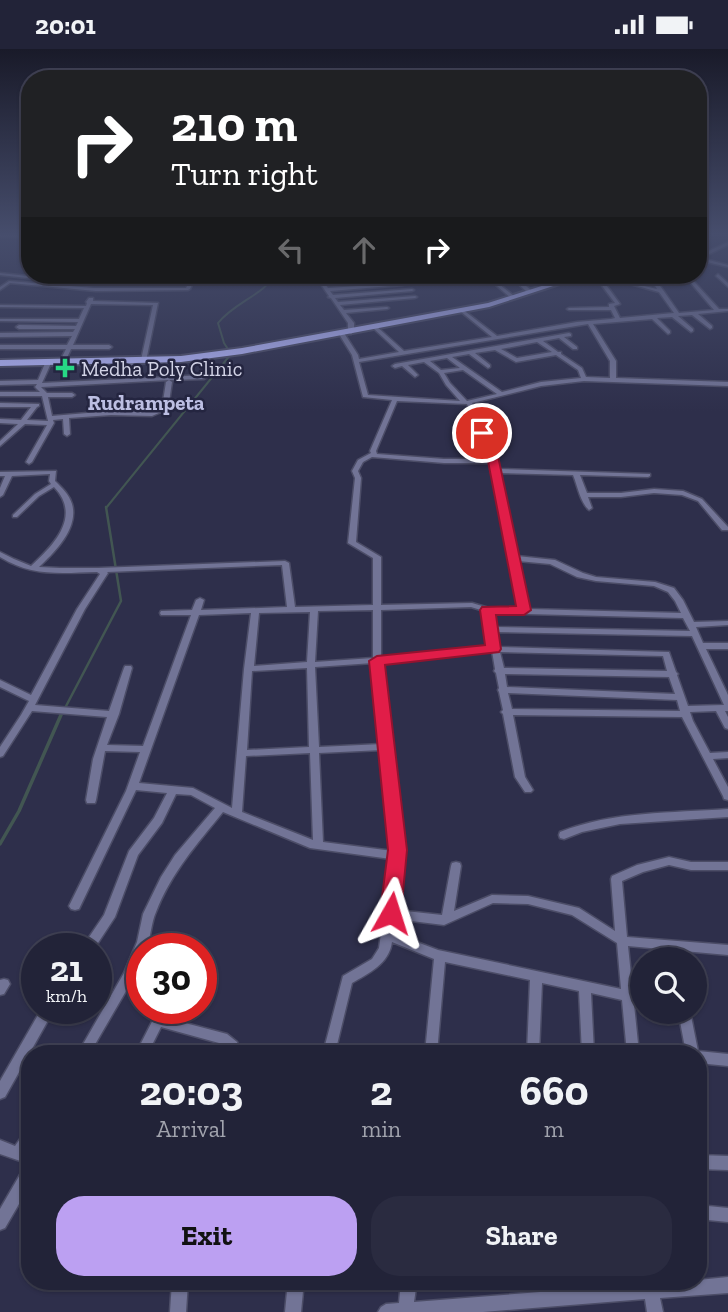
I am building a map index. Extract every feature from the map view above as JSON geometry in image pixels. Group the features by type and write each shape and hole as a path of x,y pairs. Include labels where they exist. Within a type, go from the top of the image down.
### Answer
{"main road":[{"path":"0,363 131,361 220,354 346,333 462,310 523,294"}],"street":[{"path":"63,361 93,294"},
{"path":"328,294 352,323 346,333 366,397 467,403 544,384 584,379 728,384"},
{"path":"330,297 366,294"},
{"path":"509,294 513,297"},
{"path":"356,361 617,319 611,305 618,304 612,294"},
{"path":"663,294 676,315 691,330"},
{"path":"703,294 718,311"},
{"path":"336,304 415,297"},
{"path":"0,306 156,304 144,360"},
{"path":"49,321 59,307"},
{"path":"343,312 387,308"},
{"path":"569,309 614,311"},
{"path":"462,310 497,338"},
{"path":"587,322 728,310"},
{"path":"577,315 614,311"},
{"path":"693,313 710,327"},
{"path":"654,317 668,332"},
{"path":"0,320 80,321"},
{"path":"587,322 613,361 613,380"},
{"path":"0,326 76,331"},
{"path":"375,327 404,354"},
{"path":"0,335 76,331"},
{"path":"1,347 13,335"},
{"path":"395,366 569,335"},
{"path":"560,337 575,348"},
{"path":"475,341 486,350"},
{"path":"539,341 581,370 584,379"},
{"path":"520,344 538,357"},
{"path":"1,347 109,347"},
{"path":"496,348 515,360 559,353"},
{"path":"471,353 488,366"},
{"path":"448,357 501,394"},
{"path":"29,462 50,421 45,395 38,388 48,361"},
{"path":"127,381 131,361"},
{"path":"426,361 441,372 443,379 454,387 467,403 494,461 524,610"},
{"path":"404,365 415,375"},
{"path":"441,372 462,369"},
{"path":"0,383 204,377"},
{"path":"0,421 50,421 66,417 161,412 165,409 169,382"},
{"path":"0,394 72,395"},
{"path":"11,405 20,394"},
{"path":"331,1045 346,980 380,958 386,949 397,856 377,661 377,557 352,543 358,478 355,471 360,461 373,454 395,399"},
{"path":"0,405 47,405"},
{"path":"0,444 23,422 34,405"},
{"path":"66,417 67,434"},
{"path":"373,454 389,459 494,461"},
{"path":"496,471 648,475"},
{"path":"0,474 54,472 52,481 63,490 70,505 62,539 32,569"},
{"path":"0,495 10,473"},
{"path":"576,474 589,508"},
{"path":"15,516 37,495 55,484"},
{"path":"583,495 659,491 683,493 700,500 725,528"},
{"path":"0,554 16,564 32,569 98,570 285,563 291,610"},
{"path":"514,558 552,562 596,579 659,585 675,594 725,707 728,726"},
{"path":"0,754 81,609 103,576 104,572 98,570"},
{"path":"75,906 133,786 200,600"},
{"path":"164,613 472,605 488,610 524,610 690,625"},
{"path":"314,610 311,665 318,845"},
{"path":"488,610 520,777 528,790"},
{"path":"237,814 246,671 249,669 255,611"},
{"path":"490,629 728,623"},
{"path":"699,646 728,646"},
{"path":"249,669 377,661 494,649 664,653 668,656 685,712 707,756 725,783 728,796"},
{"path":"91,800 102,748 128,669"},
{"path":"498,671 674,674"},
{"path":"0,683 29,703 51,709 114,714"},
{"path":"502,690 679,697"},
{"path":"506,712 685,712 725,707"},
{"path":"242,753 387,747"},
{"path":"102,748 146,749"},
{"path":"707,756 728,755"},
{"path":"133,786 193,792 237,814 318,845 397,856"},
{"path":"98,933 109,917 131,857 157,822 173,789"},
{"path":"89,1045 129,975 143,942 149,914 165,880 179,858 221,807"},
{"path":"564,835 581,827 613,822 728,813"},
{"path":"632,1045 617,877 670,861 691,866 728,866"},
{"path":"447,919 456,866"},
{"path":"391,913 438,920 447,919 492,899 528,900 575,911 622,941 728,950"},
{"path":"388,936 440,956 628,996"},
{"path":"432,1045 440,956"},
{"path":"533,1045 536,977"},
{"path":"584,987 588,1045"},
{"path":"28,1045 40,1024"},
{"path":"146,1045 156,1024"},
{"path":"169,1024 223,1038 232,1045"},
{"path":"687,1024 690,1045"},
{"path":"0,1093 21,1057"},
{"path":"707,1058 728,1060"},
{"path":"0,1147 21,1155"},
{"path":"707,1162 728,1163"},
{"path":"0,1223 21,1187"},
{"path":"707,1213 728,1215"},
{"path":"707,1285 728,1285"},
{"path":"178,1312 179,1290"},
{"path":"293,1312 295,1290"},
{"path":"406,1310 407,1290"},
{"path":"386,1312 527,1306 620,1290"},
{"path":"650,1290 655,1312"}],"waterway":[{"path":"106,508 231,354 224,343 218,323 256,294"},
{"path":"64,710 121,601 106,508"},
{"path":"0,844 19,811 64,708"}],"place":[{"name":"Medha Poly Clinic","path":"65,368"}],"district":[{"name":"Rudrampeta","path":"146,402"}],"route":[{"path":"391,913 398,850 377,661 494,649 487,611 524,610 493,456 482,433"}]}
